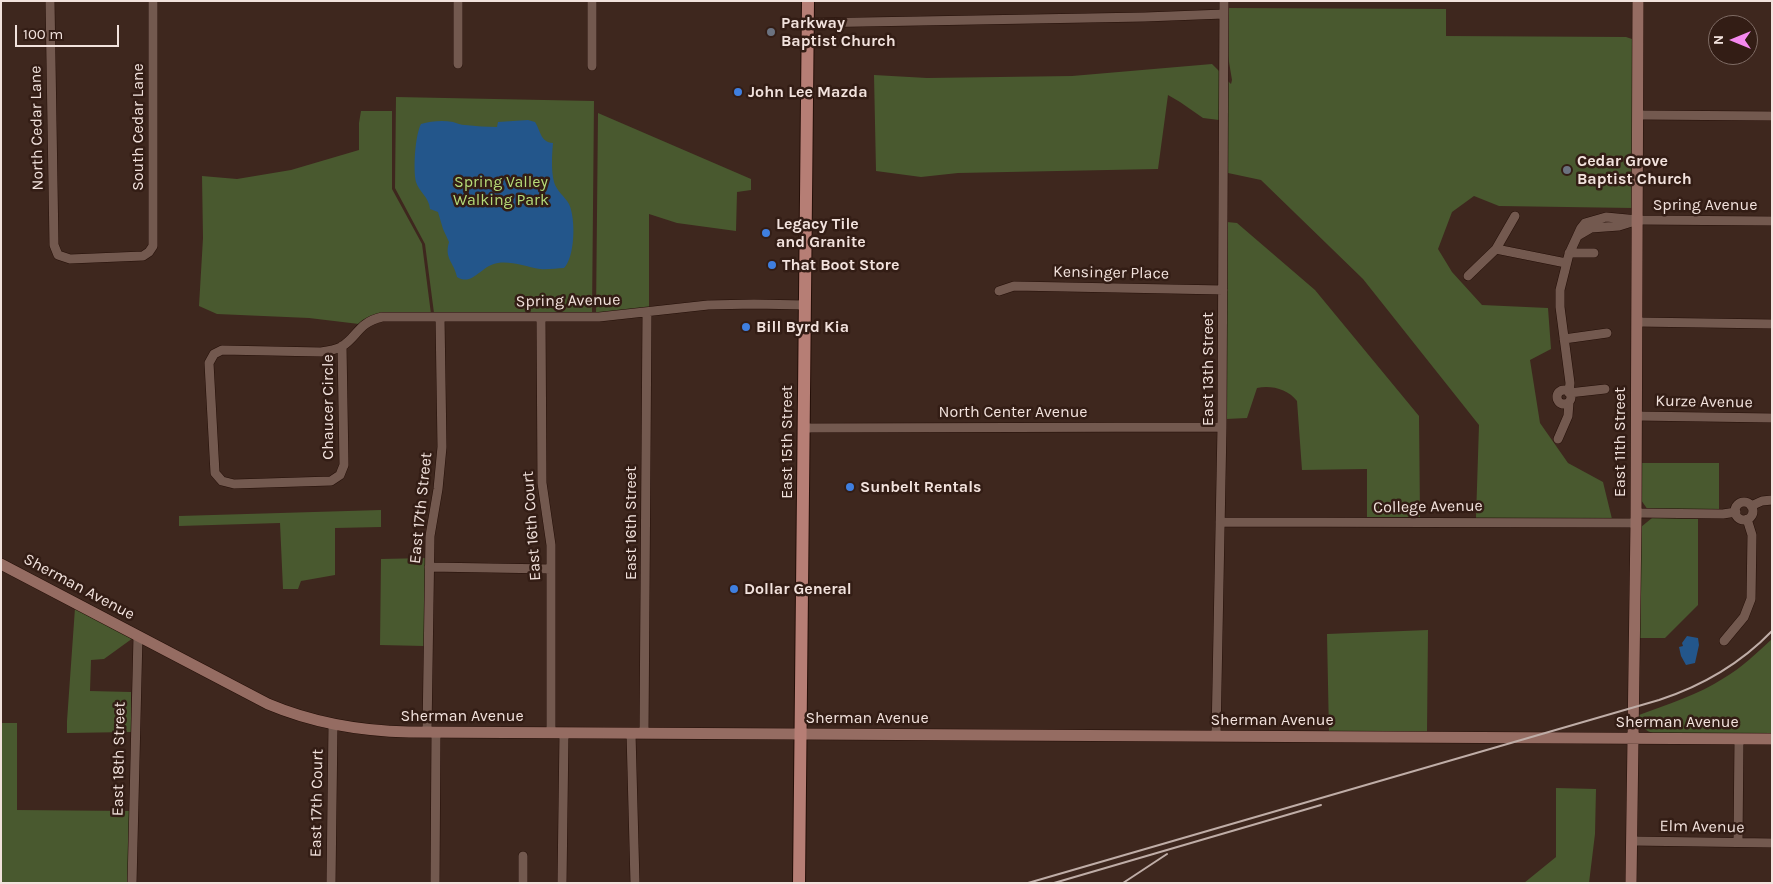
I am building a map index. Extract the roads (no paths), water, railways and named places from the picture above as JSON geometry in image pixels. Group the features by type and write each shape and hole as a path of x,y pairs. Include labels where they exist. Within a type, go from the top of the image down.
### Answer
{"main road":[{"name":"East 15th Street","path":"799,883 808,1"}],"street":[{"name":"North Cedar Lane","path":"50,1 54,245 57,254 62,258 73,259 136,256 145,255 149,252"},
{"name":"South Cedar Lane","path":"149,252 153,246 154,233 153,1"},
{"path":"458,1 458,64"},
{"path":"592,1 592,66"},
{"name":"East 13th Street","path":"1216,736 1222,427 1224,1"},
{"name":"East 11th Street","path":"1631,883 1636,518 1638,1"},
{"path":"807,23 1224,14"},
{"path":"1638,115 1772,116"},
{"path":"1468,276 1496,249 1515,216"},
{"name":"Spring Avenue","path":"1569,253 1585,223 1597,218 1772,221"},
{"path":"1496,249 1566,263"},
{"path":"1558,439 1568,416 1570,383 1560,307 1560,290 1569,253 1594,253"},
{"name":"Kensinger Place","path":"999,291 1014,286 1223,290"},
{"name":"Spring Avenue","path":"342,346 365,323 382,317 599,317 708,305 804,305"},
{"name":"East 16th Street","path":"644,733 648,312"},
{"name":"East 17th Street","path":"435,883 429,567 430,536 438,489 442,447 440,317"},
{"name":"East 16th Court","path":"541,318 542,483 551,545 551,732"},
{"path":"1637,322 1772,324"},
{"path":"1564,338 1607,333"},
{"name":"Chaucer Circle","path":"342,346 344,464 340,475 330,481 234,484 222,481 215,473 209,363 214,354 222,350 322,352 342,346"},
{"path":"1569,398 1605,388"},
{"name":"Kurze Avenue","path":"1636,416 1772,418"},
{"name":"North Center Avenue","path":"803,428 1222,427"},
{"path":"1751,506 1762,501 1772,500"},
{"path":"1747,502 1751,506 1752,514 1747,519 1740,518 1736,512 1736,508 1740,503 1747,502"},
{"name":"College Avenue","path":"1220,522 1636,518 1736,512"},
{"path":"1724,641 1744,617 1751,599 1752,535 1747,519"},
{"name":"Sherman Avenue","path":"1,564 268,704 297,716 333,725 383,731 1772,739"},
{"path":"429,567 551,569"},
{"name":"East 18th Street","path":"132,883 138,636"},
{"name":"East 17th Court","path":"331,883 333,725"},
{"path":"562,883 564,732"},
{"path":"631,733 635,883"},
{"path":"1738,842 1739,739"},
{"name":"Elm Avenue","path":"1632,841 1772,843"},
{"path":"523,856 523,883"}],"water":[{"path":"528,120 535,122 546,141 553,143 552,167 554,182 569,204 573,219 572,247 568,263 564,268 546,269 514,263 498,263 487,267 468,279 457,277 448,253 449,242 438,212 430,209 428,201 416,182 415,153 421,124 445,121 464,125 497,127 498,122"},
{"path":"1687,636 1698,638 1699,645 1695,663 1686,665 1679,647 1683,646 1682,643"}],"railway":[{"path":"1028,883 1659,700 1690,688 1720,673 1747,654 1772,631"},
{"path":"1054,883 1321,805"},
{"path":"1123,883 1167,854"}],"place":[{"name":"Parkway Baptist Church","path":"771,32"},
{"name":"John Lee Mazda","path":"738,92"},
{"name":"Cedar Grove Baptist Church","path":"1567,170"},
{"name":"Legacy Tile and Granite","path":"766,233"},
{"name":"That Boot Store","path":"772,265"},
{"name":"Bill Byrd Kia","path":"746,327"},
{"name":"Sunbelt Rentals","path":"850,487"},
{"name":"Dollar General","path":"734,589"}],"park label":[{"name":"Spring Valley Walking Park","path":"501,191"}]}
